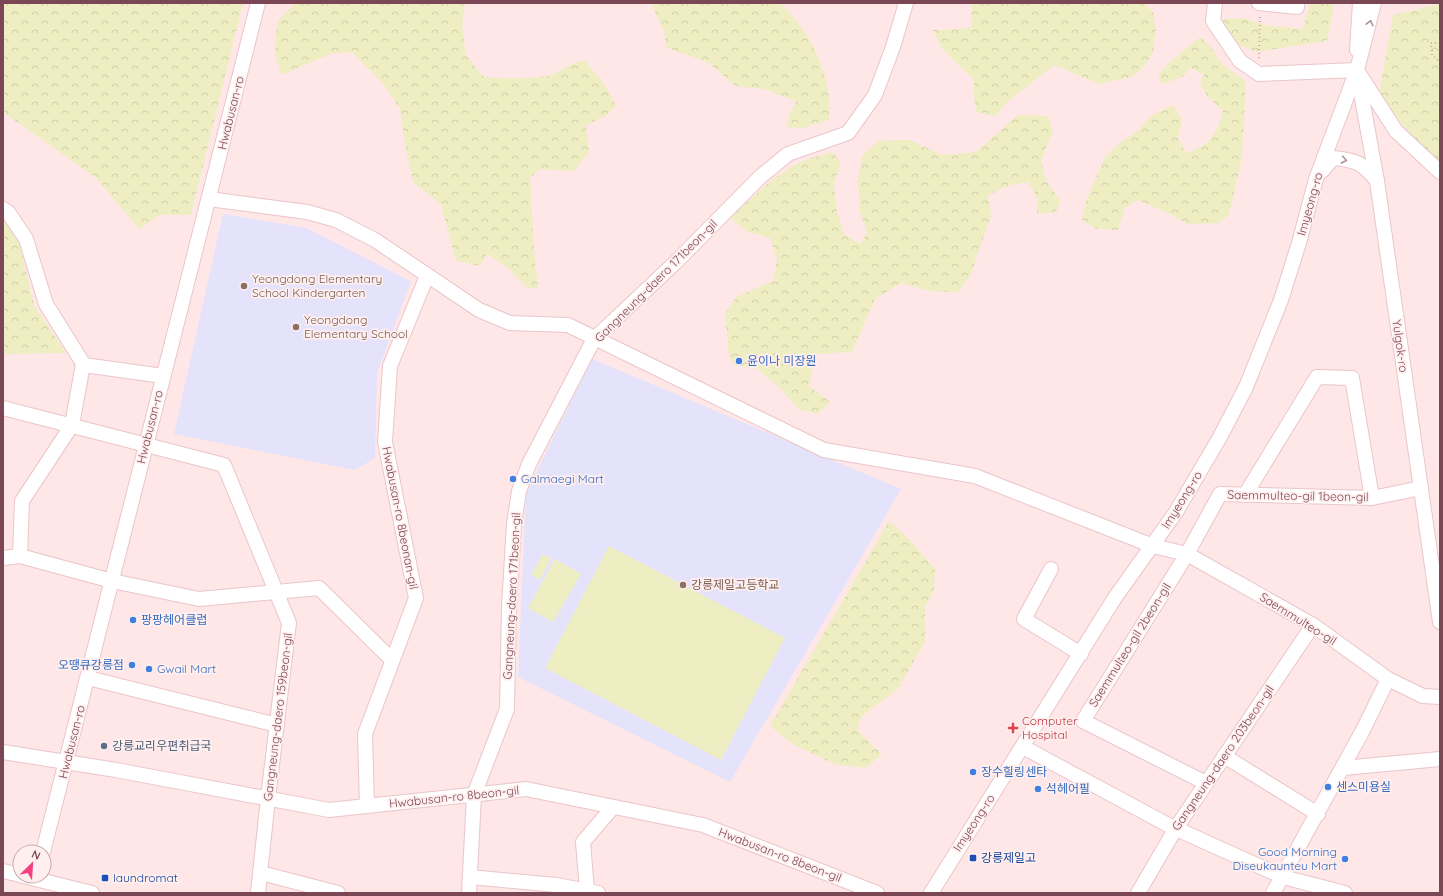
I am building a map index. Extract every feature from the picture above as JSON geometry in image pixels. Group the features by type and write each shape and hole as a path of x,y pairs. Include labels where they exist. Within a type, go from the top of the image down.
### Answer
{"street":[{"name":"Hwabusan-ro","path":"45,844 258,3"},
{"name":"Gangneung-daero 171beon-gil","path":"469,893 474,795 507,709 514,524 519,491 529,464 594,339 678,260 760,177 788,154 848,133 861,117 875,95 893,48 906,3"},
{"path":"1215,3 1213,21 1240,61 1259,74 1357,70 1396,131 1440,172"},
{"path":"1260,3 1297,7"},
{"name":"Yulgok-ro","path":"1360,3 1357,70 1377,181 1420,488 1436,573 1440,622"},
{"name":"Yulgok-ro","path":"1357,70 1374,3"},
{"name":"Imyeong-ro","path":"931,893 1114,599 1153,546 1220,437 1246,387 1281,300 1299,243 1316,179 1357,70"},
{"path":"1316,179 1333,158 1344,159 1365,166 1377,181"},
{"name":"Saemmulteo-gil","path":"208,199 307,212 336,220 374,240 479,310 510,323 568,325 824,450 975,476 1153,546 1187,554 1313,625 1388,679 1423,696 1440,697"},
{"path":"3,209 8,212 26,239 46,304 83,364 72,425 22,501 20,556"},
{"name":"Hwabusan-ro 8beonan-gil","path":"367,806 366,734 416,598 386,442 390,366 427,276"},
{"path":"83,364 163,376"},
{"path":"1245,494 1317,377 1352,378 1372,498"},
{"path":"3,408 146,445"},
{"name":"Gangneung-daero 159beon-gil","path":"146,445 224,465 289,623 258,893"},
{"name":"Saemmulteo-gil 1beon-gil","path":"1187,554 1220,494 1372,498 1420,488"},
{"name":"Saemmulteo-gil 2beon-gil","path":"1187,554 1083,721 1206,784"},
{"path":"3,558 20,556 112,581 199,600 319,588 392,660"},
{"path":"1051,569 1024,619 1080,654"},
{"name":"Gangneung-daero 203beon-gil","path":"1138,893 1176,828 1313,625"},
{"path":"88,678 277,725"},
{"path":"1273,893 1318,814 1388,679"},
{"path":"1023,747 1176,828 1283,877 1345,893"},
{"name":"Hwabusan-ro 8beon-gil","path":"3,752 67,762 328,810 526,789 704,825 877,893"},
{"path":"1224,756 1318,814"},
{"path":"1342,768 1440,759"},
{"path":"470,877 556,885 592,892 583,842 613,807"},
{"path":"261,873 338,893"},
{"path":"52,882 92,893"}],"path":[{"path":"1259,74 1260,3"},
{"path":"1440,43 1431,43 1432,55 1440,62"}],"shaded area":[{"name":"Yeongdong Elementary School","path":"223,214 306,228 411,281 377,373 375,458 355,470 174,434"},
{"name":"강릉제일고등학교","path":"592,359 901,489 730,782 518,677 526,493"}],"green space":[{"path":"3,3 243,3 191,215 160,215 139,229 96,178 3,112"},
{"path":"296,3 465,3 462,25 466,56 484,77 518,78 545,76 556,73 579,61 585,61 605,85 616,106 605,116 586,125 589,152 574,171 540,169 530,178 534,251 538,288 527,288 508,268 486,254 480,266 456,261 441,204 414,183 407,157 400,109 384,85 352,52 333,53 281,75 275,54 277,21"},
{"path":"651,3 779,3 797,21 811,42 816,53 828,89 829,120 803,128 786,127 789,115 796,101 764,89 735,86 709,63 667,48 664,32"},
{"path":"971,3 1144,3 1153,12 1156,30 1153,52 1144,67 1132,77 1099,84 1054,65 1006,103 996,116 976,112 974,80 941,48 933,30 950,30 972,27"},
{"path":"1310,3 1334,3 1327,41 1256,52 1233,42 1221,19 1243,18 1269,26 1303,29"},
{"path":"1440,4 1440,166 1427,155 1379,94 1393,15"},
{"path":"1200,37 1209,44 1225,65 1246,81 1242,157 1229,215 1218,223 1188,224 1168,213 1137,200 1125,208 1118,230 1096,229 1082,220 1086,201 1105,157 1122,141 1139,130 1151,116 1173,105 1182,119 1178,138 1186,153 1207,143 1215,133 1223,111 1208,97 1200,84 1204,75 1191,68 1182,77 1162,84 1158,75 1169,63"},
{"path":"1018,115 1048,116 1053,130 1041,161 1046,181 1060,200 1056,212 1037,214 1038,199 1028,182 1010,185 988,195 991,216 970,276 958,292 929,291 901,283 875,299 852,352 815,354 809,386 830,402 817,414 798,409 779,387 758,369 734,365 729,356 725,315 736,297 773,281 777,260 770,238 746,231 730,217 764,187 791,167 813,157 833,152 841,163 834,184 837,212 844,234 860,244 867,233 860,211 858,180 862,156 878,141 910,140 942,155 976,152"},
{"path":"3,219 18,239 34,305 66,353 3,354"},
{"path":"889,521 910,540 935,569 934,589 925,607 925,641 898,689 862,716 857,730 882,755 865,768 837,765 794,745 770,726"},
{"path":"609,546 785,638 721,760 545,668"},
{"path":"543,554 551,559 540,580 531,575"},
{"path":"555,559 581,574 553,622 528,608"}],"place":[{"name":"Yeongdong Elementary School Kindergarten","path":"244,286"},
{"name":"Yeongdong Elementary School","path":"296,327"},
{"name":"윤이나 미장원","path":"739,361"},
{"name":"Galmaegi Mart","path":"513,479"},
{"name":"강릉제일고등학교","path":"683,585"},
{"name":"팡팡헤어클럽","path":"133,620"},
{"name":"오땡큐강릉점","path":"132,665"},
{"name":"Gwail Mart","path":"149,669"},
{"name":"Computer Hospital","path":"1013,728"},
{"name":"강릉교리우편취급국","path":"104,746"},
{"name":"장수힐링센타","path":"973,772"},
{"name":"센스미용실","path":"1328,787"},
{"name":"석헤어필","path":"1038,789"},
{"name":"강릉제일고","path":"973,858"},
{"name":"Good Morning Diseukaunteu Mart","path":"1345,859"},
{"name":"laundromat","path":"105,878"}]}
